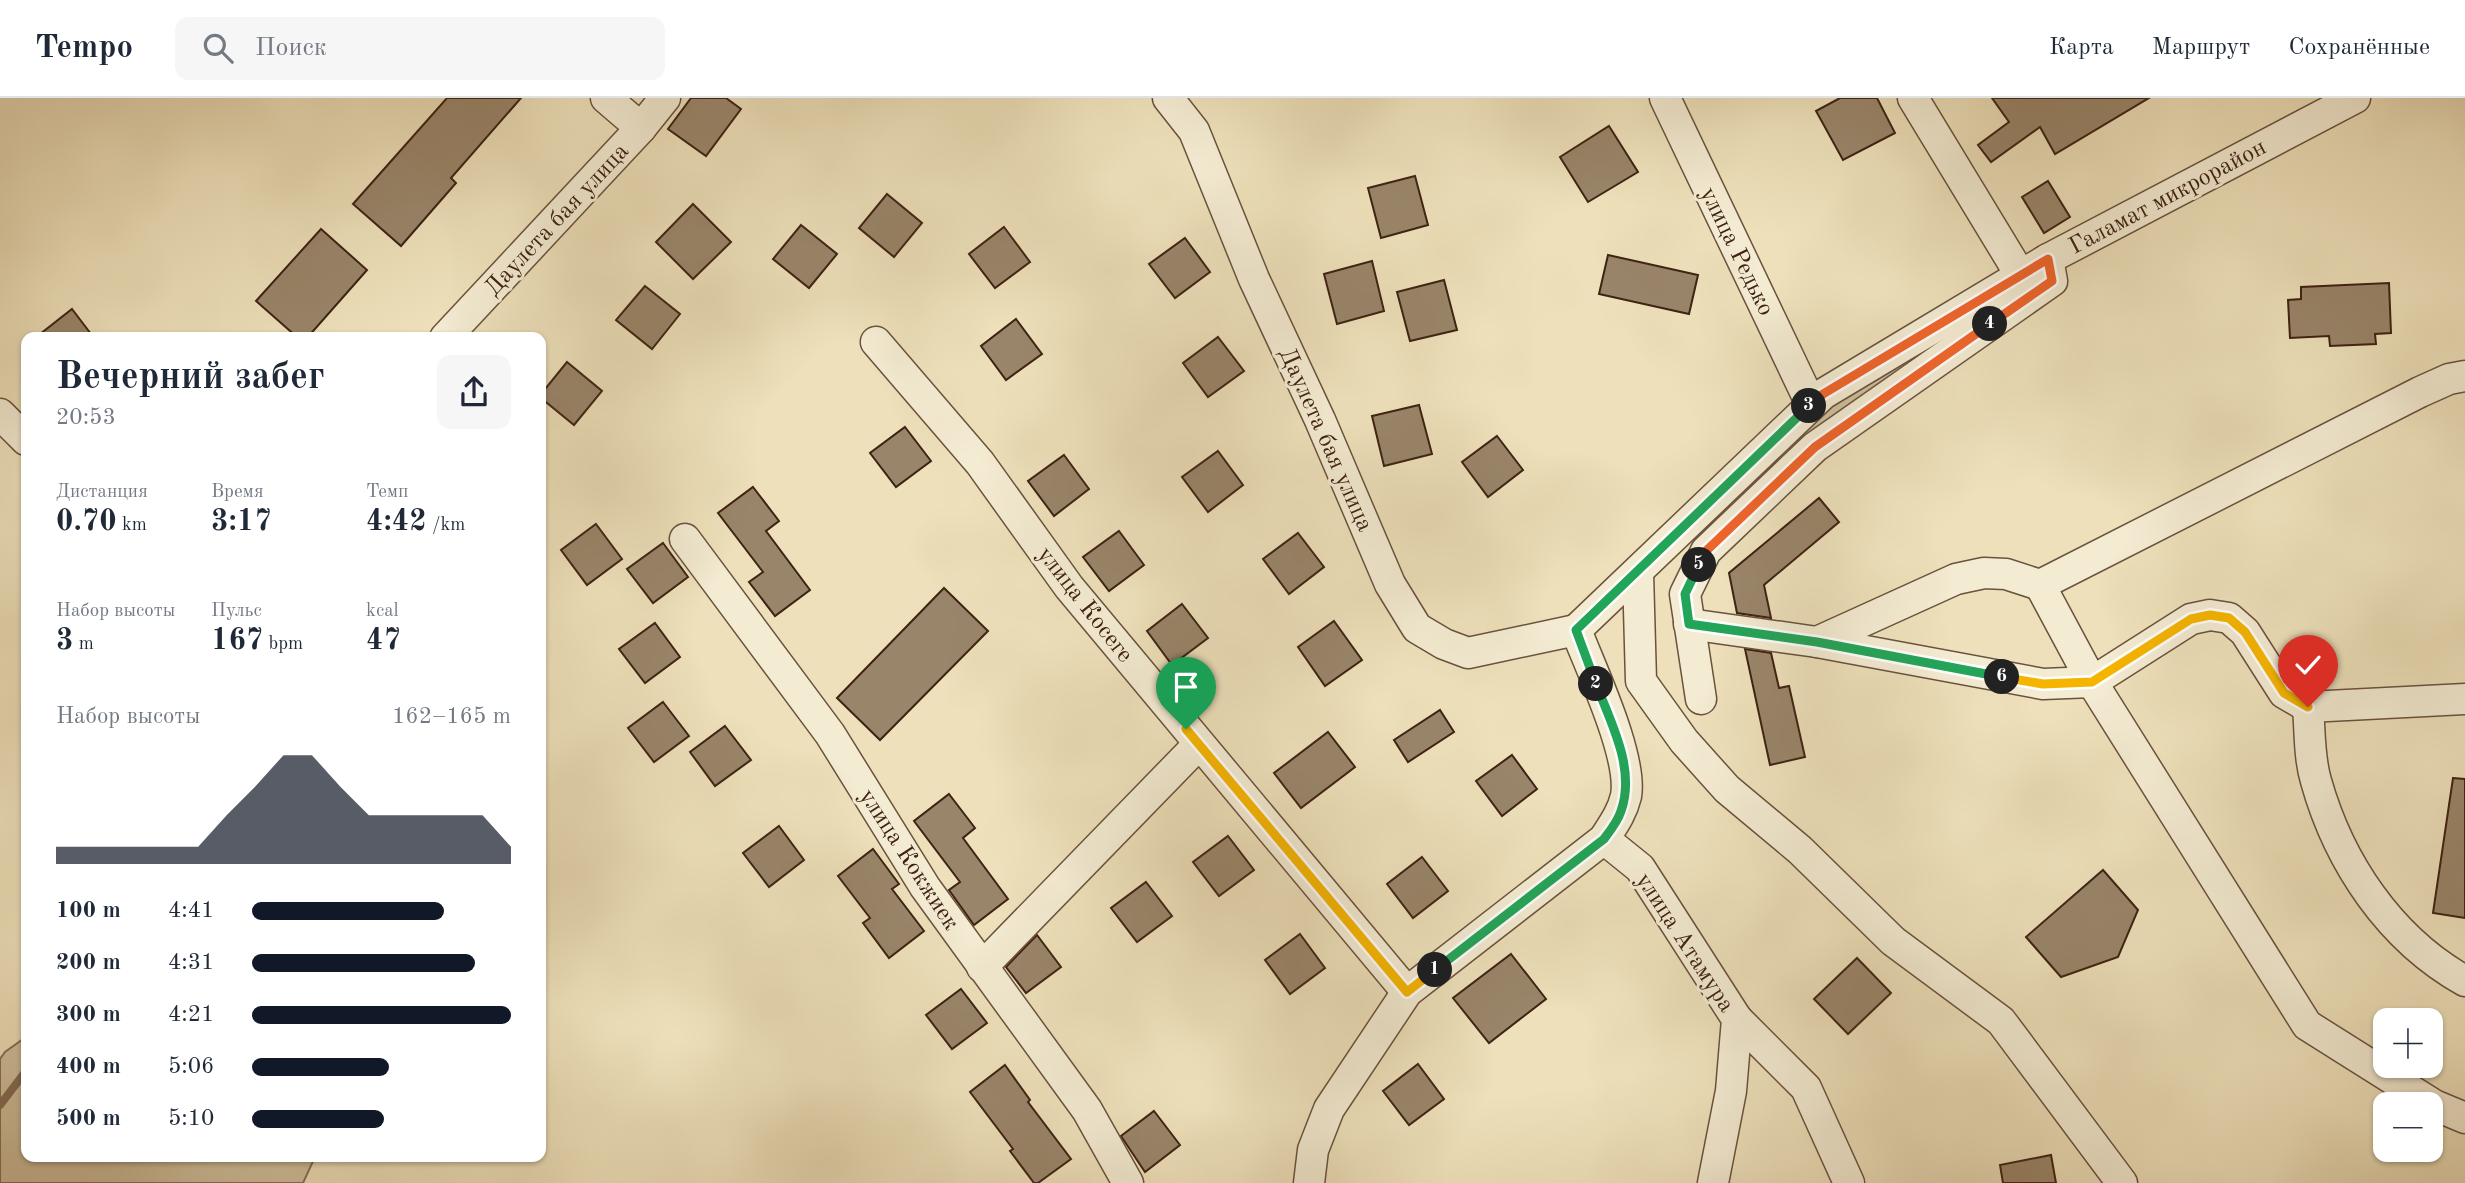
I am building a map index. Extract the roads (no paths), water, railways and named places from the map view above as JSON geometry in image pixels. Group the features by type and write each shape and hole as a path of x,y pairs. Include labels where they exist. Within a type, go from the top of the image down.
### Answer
{"street":[{"path":"606,98 641,128"},
{"name":"Даулета бая улица","path":"451,332 641,128 665,98"},
{"name":"Даулета бая улица","path":"1168,98 1194,131 1254,279 1320,420 1390,583 1417,628 1444,645 1468,653 1576,630"},
{"name":"улица Редько","path":"1665,98 1811,404"},
{"path":"1913,98 2021,276"},
{"name":"Галамат микрорайон","path":"1576,630 1823,394 2048,259 2355,98"},
{"path":"1701,699 1685,594 1706,551 1815,447 2052,281 2048,259"},
{"name":"улица Косеге","path":"876,342 980,463 1069,587 1407,992"},
{"path":"1817,642 1956,579 1984,573 2006,574 2040,584 2420,392 2449,379 2465,376"},
{"path":"0,414 21,435"},
{"name":"улица Кокжиек","path":"685,539 830,734 925,887 1087,1110 1128,1183"},
{"path":"1638,573 1641,681 1684,741 1727,789 1800,850 1894,942 2001,1021 2122,1183"},
{"path":"2040,584 2092,682 2307,1025 2434,1105 2465,1118"},
{"path":"1689,624 1817,642 2043,684 2092,682 2191,619 2210,615 2229,618 2245,632 2284,693 2308,707 2465,699"},
{"path":"1309,1183 1313,1150 1329,1109 1407,992 1604,839 1620,814 1626,794 1626,773 1620,747 1576,630"},
{"path":"2308,707 2315,779 2336,834 2362,886 2399,931 2443,969 2465,981"},
{"path":"982,967 1199,744"},
{"name":"улица Атамура","path":"1604,839 1640,868 1737,1019 1731,1091 1713,1183"},
{"path":"1737,1019 1806,1088 1849,1183"}],"waterway":[{"path":"0,1105 21,1078"}]}
